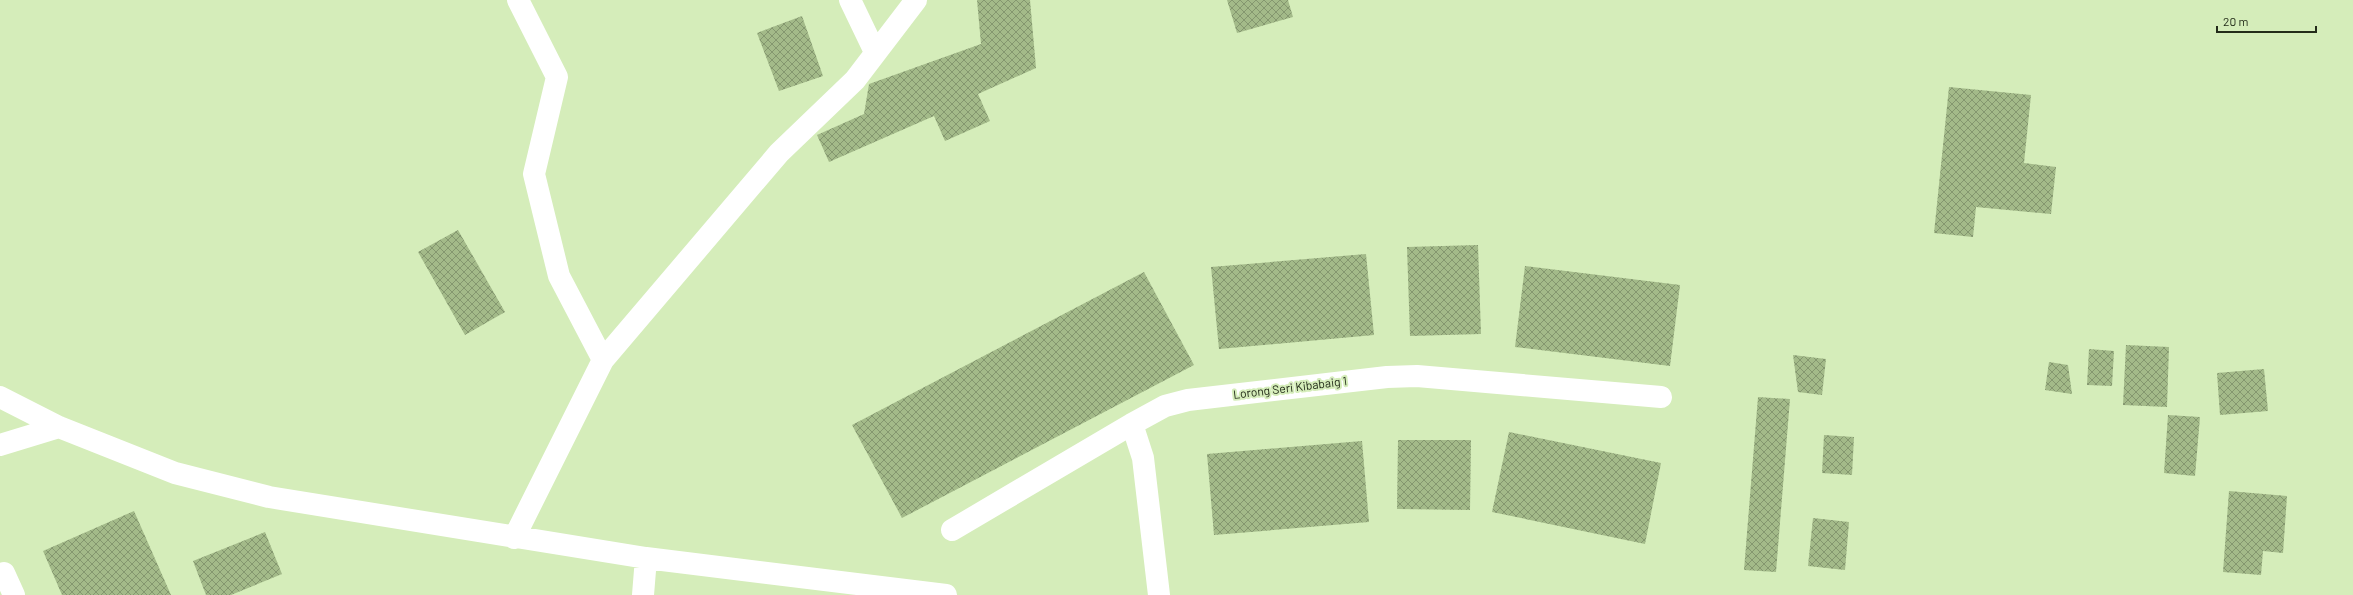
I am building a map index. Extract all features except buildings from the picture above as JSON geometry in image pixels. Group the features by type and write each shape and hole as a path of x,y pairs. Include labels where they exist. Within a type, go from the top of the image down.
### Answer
{"street":[{"path":"518,0 557,77 534,174 560,276 603,360"},
{"path":"850,0 875,52"},
{"path":"514,538 603,360 779,153 855,80 916,0"},
{"name":"Lorong Seri Kibabaig 1","path":"952,530 1132,424 1165,406 1188,400 1388,377 1416,376 1662,396"},
{"path":"0,397 59,427 175,473 269,497 514,538 646,558 946,595"},
{"path":"1132,424 1143,458 1158,595"},
{"path":"0,445 59,427"},
{"path":"643,595 646,558"},
{"path":"4,573 14,595"}]}
